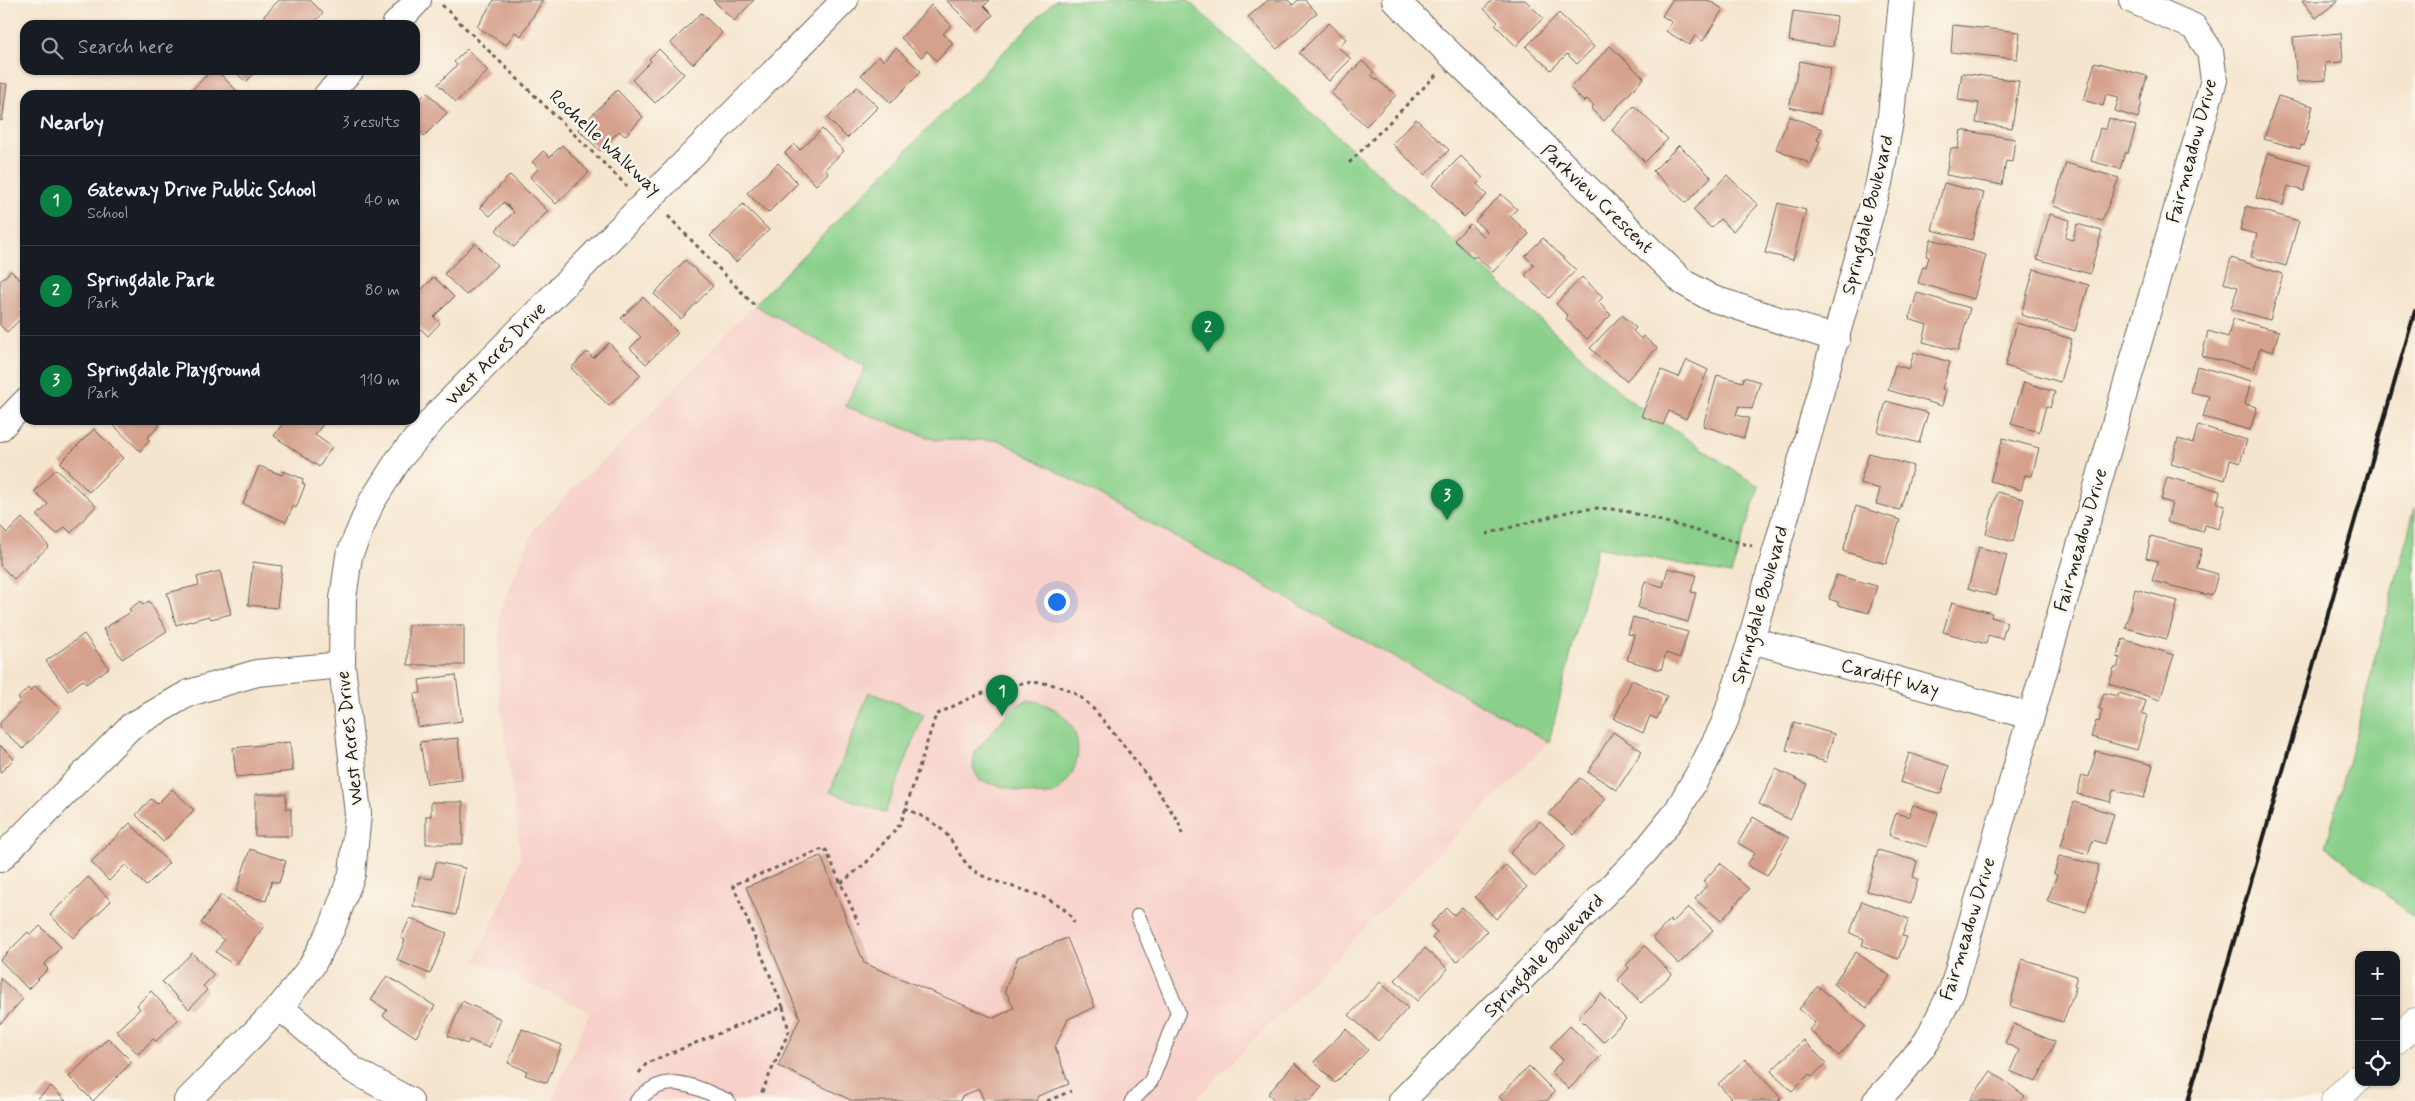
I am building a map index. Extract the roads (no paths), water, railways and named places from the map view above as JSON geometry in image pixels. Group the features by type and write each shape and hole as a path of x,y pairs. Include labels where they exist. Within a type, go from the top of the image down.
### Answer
{"street":[{"path":"400,20 418,0"},
{"name":"West Acres Drive","path":"187,1101 280,1007 316,959 332,928 352,874 358,814 342,665 343,599 349,556 371,503 399,459 440,411 844,0"},
{"name":"Parkview Crescent","path":"1395,0 1683,282 1711,298 1837,339"},
{"name":"Springdale Boulevard","path":"1402,1101 1644,853 1676,813 1702,768 1724,724 1751,640 1837,339 1879,183 1891,116 1902,0"},
{"name":"Fairmeadow Drive","path":"1876,1101 1898,1078 1927,1040 1952,992 2214,80 2210,51 2194,27 2132,0"},
{"path":"331,90 346,75"},
{"path":"0,428 20,407"},
{"name":"Cardiff Way","path":"1751,640 2030,716"},
{"path":"0,859 130,728 189,693 257,673 342,665"},
{"path":"280,1007 353,1070 410,1101"},
{"path":"2400,1036 2415,1022"}],"lane":[{"path":"1132,1101 1151,1081 1178,1012 1138,916"},
{"path":"637,1101 650,1089 683,1082 728,1101"}],"railway":[{"path":"2188,1101 2415,311"}],"place":[{"name":"Springdale Park","path":"1208,352"},
{"name":"Springdale Playground","path":"1447,520"},
{"name":"Gateway Drive Public School","path":"1002,716"}]}
